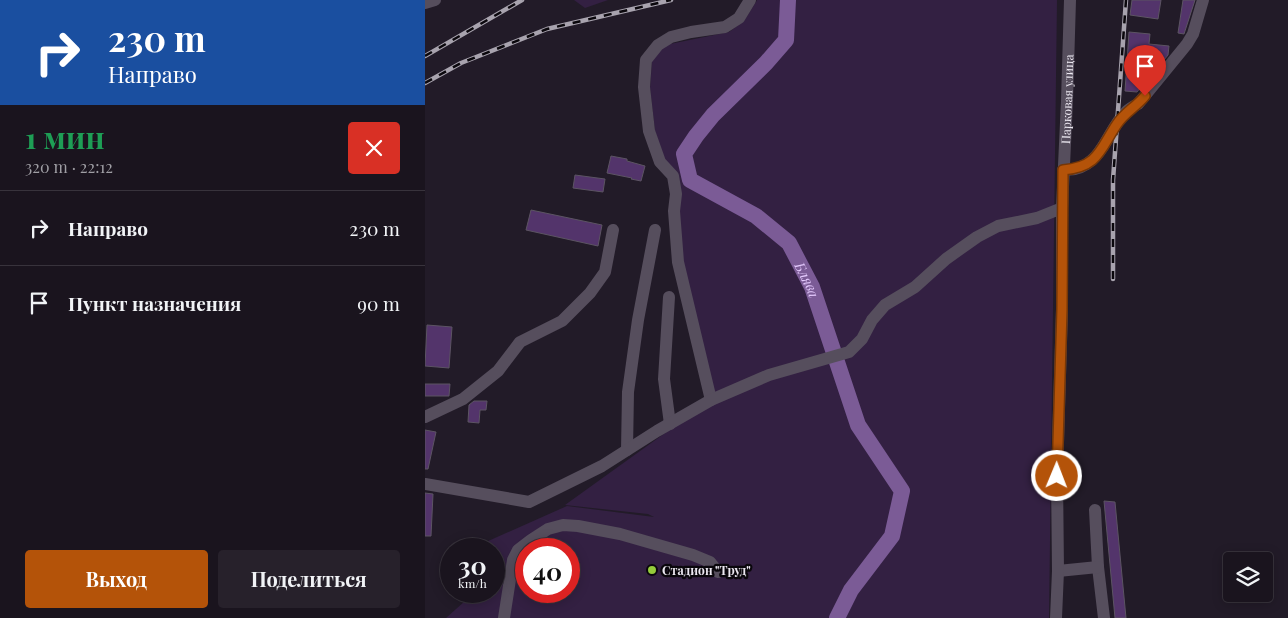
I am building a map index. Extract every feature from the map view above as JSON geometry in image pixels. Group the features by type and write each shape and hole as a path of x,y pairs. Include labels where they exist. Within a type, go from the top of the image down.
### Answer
{"street":[{"path":"425,3 435,0"},
{"path":"711,400 677,262 674,211 676,194 673,176 660,162 649,131 644,87 646,60 658,46 671,37 725,27 739,18 750,0"},
{"name":"Парковая улица","path":"1056,618 1062,208 1070,0"},
{"path":"1063,170 1077,169 1092,161 1128,110 1145,96 1187,44 1193,34 1203,0"},
{"path":"425,484 529,502 602,466 711,400 769,375 849,352 862,339 872,320 885,305 915,287 946,259 977,237 998,226 1037,218 1062,208"},
{"path":"425,416 463,399 498,371 520,342 562,321 590,293 605,272 613,230"},
{"path":"627,450 628,392 638,320 655,230"},
{"path":"669,297 664,379 669,424"},
{"path":"1095,510 1098,567 1105,618"},
{"path":"504,618 513,560 518,550 548,529 563,525 620,534 693,555 710,562 718,572"},
{"path":"1058,571 1098,567"}],"shaded area":[{"path":"574,0 608,0 585,8"},
{"path":"757,0 1057,0 1049,618 446,618 463,603 505,603 505,538 495,538 567,506 654,517 648,514 565,505 711,400 678,262 677,176 665,162 655,131 650,88 652,61 665,45 729,32 744,21"}],"building":[{"path":"1132,0 1161,0 1158,19 1130,15"},
{"path":"1183,0 1195,0 1184,34 1178,33"},
{"path":"1129,32 1150,34 1149,44 1169,46 1168,55 1156,70 1149,69 1148,76 1144,75 1143,85 1137,92 1125,91"},
{"path":"611,156 627,159 627,161 645,166 641,181 607,173"},
{"path":"575,175 605,179 603,192 573,188"},
{"path":"531,210 602,225 598,246 526,230"},
{"path":"427,325 452,327 449,368 425,366"},
{"path":"425,384 450,384 449,396 425,396"},
{"path":"474,401 487,401 486,410 480,410 479,423 468,422 469,405"},
{"path":"425,430 436,432 428,469 425,469"},
{"path":"425,493 433,494 431,536 425,536"},
{"path":"1104,501 1115,502 1126,618 1115,618"}],"waterway":[{"name":"Блява","path":"788,0 786,40 766,63 713,115 684,154 690,180 756,216 789,243 812,287 858,425 902,491 892,536 851,590 837,618"}],"railway":[{"path":"425,56 522,0"},
{"path":"425,83 461,63 547,29 671,0"},
{"path":"1113,279 1113,180 1126,0"}],"place":[{"name":"Стадион \"Труд\"","path":"652,570"}],"route":[{"path":"1057,476 1062,309 1063,170 1077,169 1092,161 1128,110 1145,96"}]}
